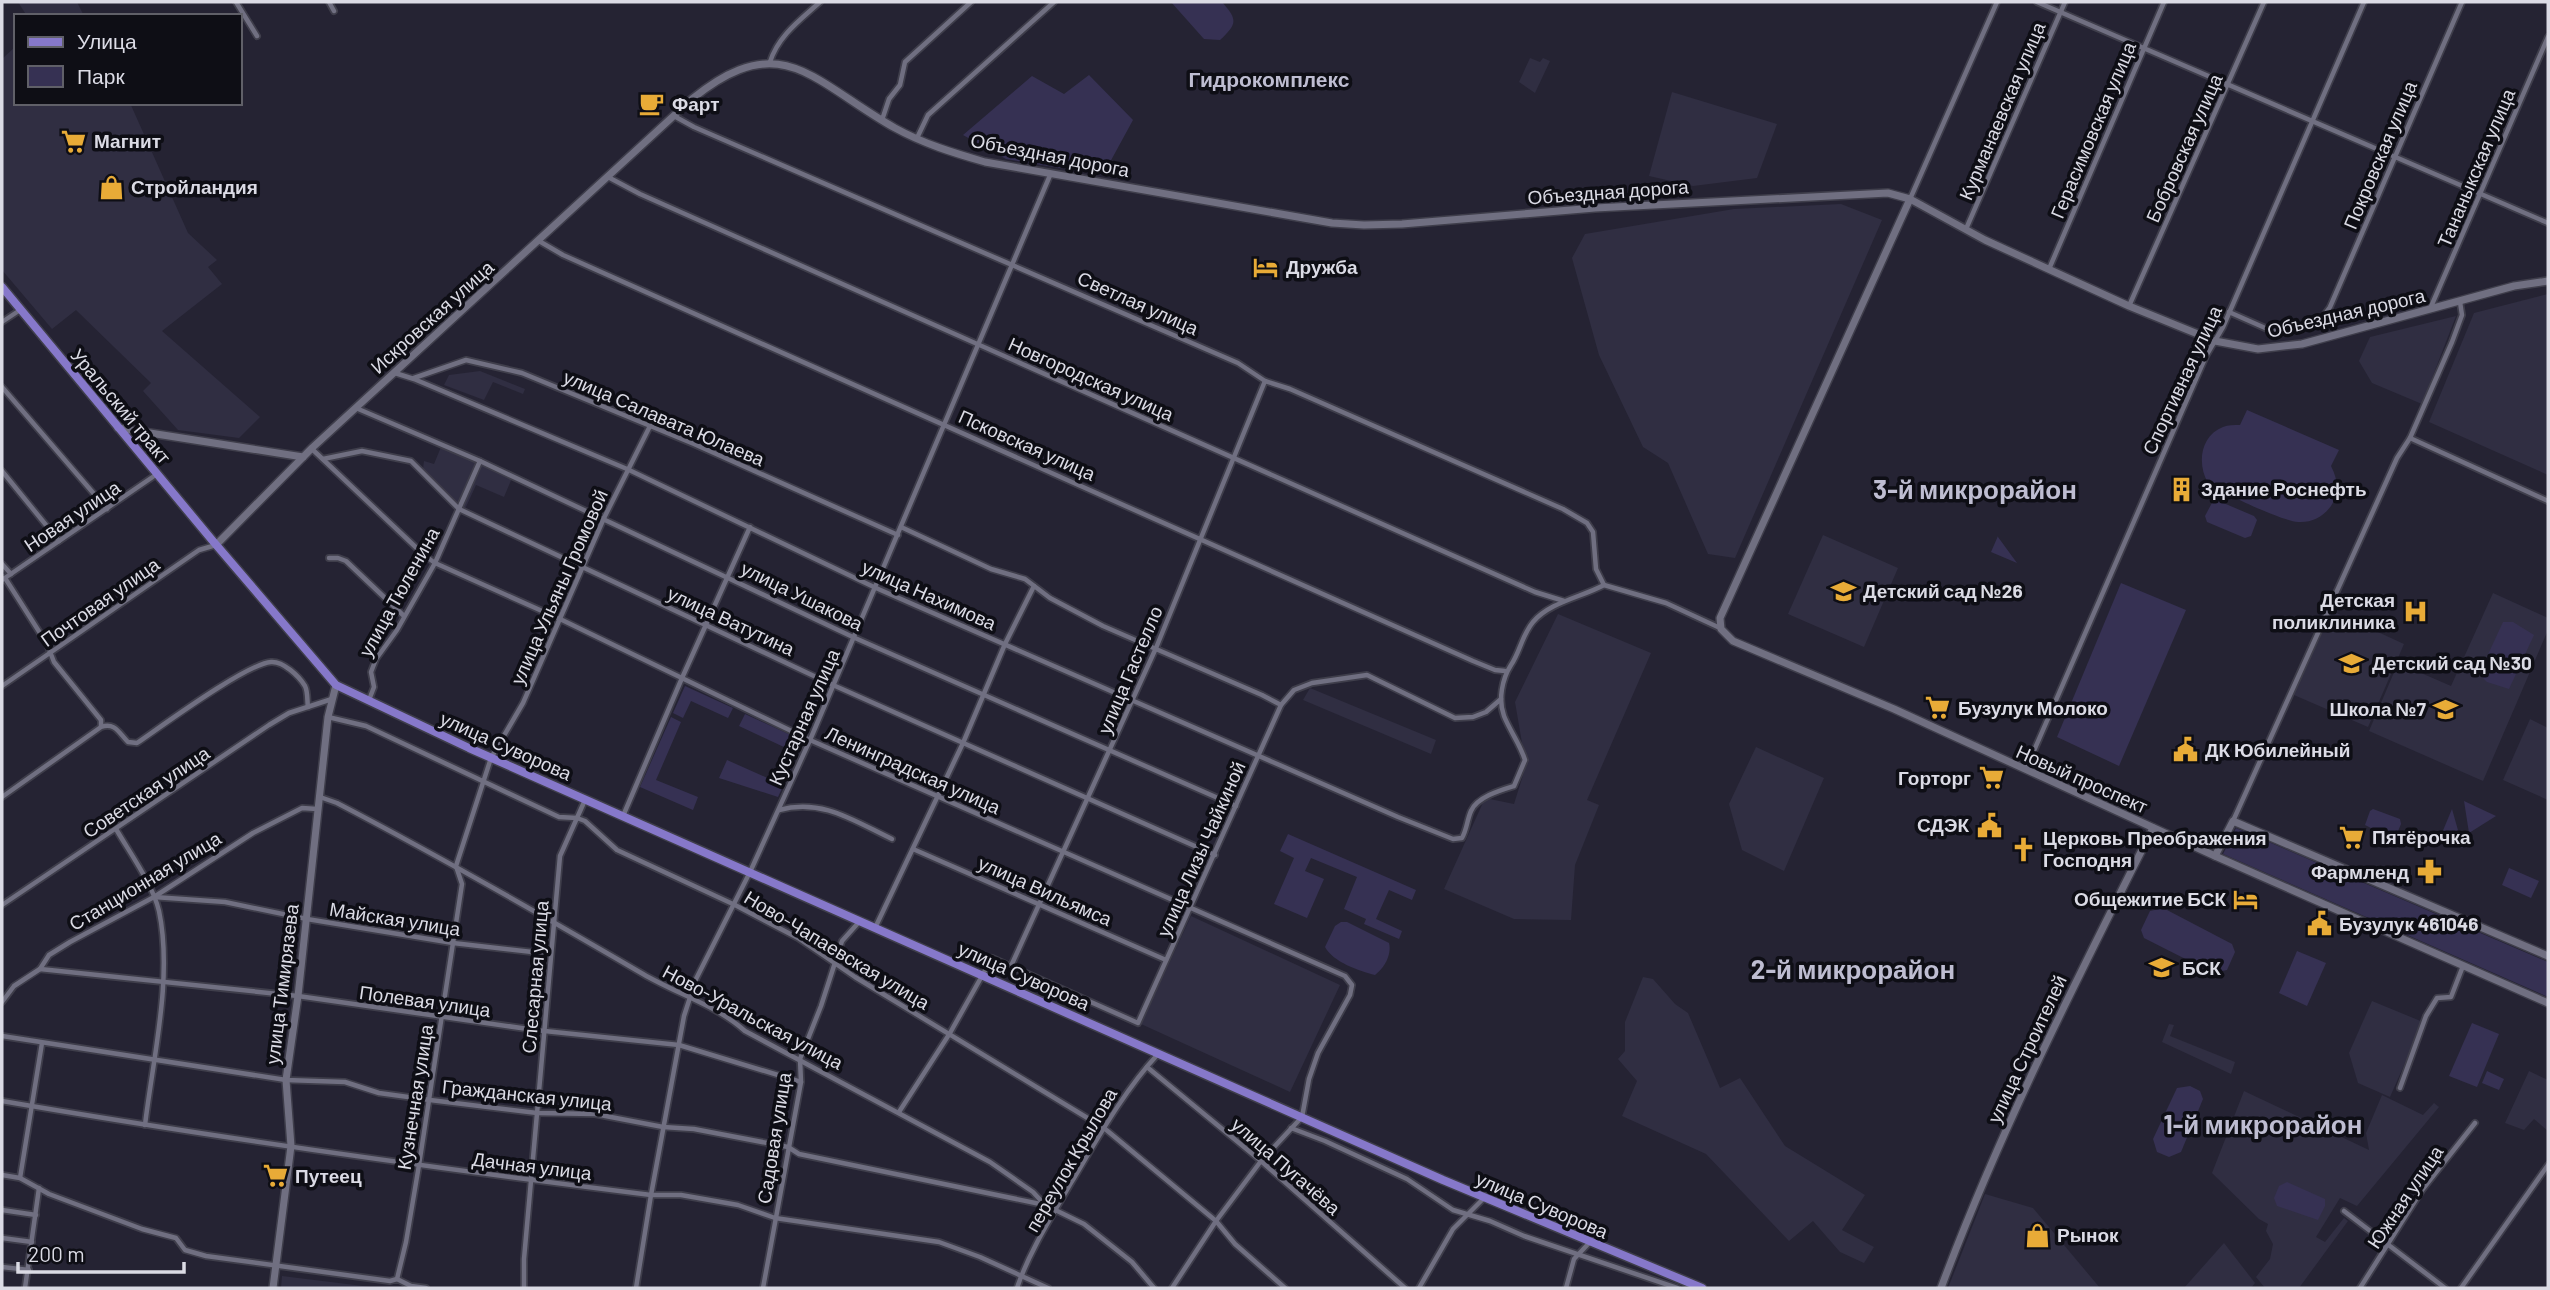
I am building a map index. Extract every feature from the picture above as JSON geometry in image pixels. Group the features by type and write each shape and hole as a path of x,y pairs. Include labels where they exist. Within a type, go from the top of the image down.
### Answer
{"main road":[{"path":"673,115 711,83 731,72 749,65 770,62"},
{"name":"Объездная дорога","path":"770,62 789,65 813,77 882,120 917,138 985,162 1332,223 1364,225 1595,208 1888,193 1910,199 1966,230 2129,306 2215,341 2258,349 2287,347 2514,286 2548,281"},
{"name":"Искровская улица","path":"216,545 312,448 673,115"},
{"path":"1721,629 1720,618 1910,199"},
{"name":"Уральский тракт","path":"2,288 216,545 337,685"},
{"path":"118,428 303,457"},
{"name":"Новый проспект","path":"1721,629 1733,641 1894,709 2025,771 2548,1003"},
{"name":"улица Тимирязева","path":"273,1288 291,1146 285,1080 298,996 328,716 337,685"},
{"name":"улица Суворова","path":"337,685 491,758 1159,1054 1485,1198 1702,1288"},
{"path":"2215,856 2232,821 2548,956"},
{"name":"улица Строителей","path":"1941,1288 1970,1210 2060,1013 2153,828"}],"street":[{"path":"236,2 257,36"},
{"path":"328,2 334,11"},
{"path":"770,62 782,37 820,2"},
{"path":"882,120 889,99 900,85 905,62 971,2"},
{"path":"917,138 928,115 1054,2"},
{"path":"1910,199 1997,2"},
{"path":"2037,2 2548,223"},
{"name":"Курманаевская улица","path":"1966,230 2065,2"},
{"name":"Герасимовская улица","path":"2049,270 2164,2"},
{"name":"Бобровская улица","path":"2129,306 2264,2"},
{"name":"Спортивная улица","path":"2025,771 2364,2"},
{"name":"Покровская улица","path":"2229,312 2273,331 2322,318 2330,307 2462,2"},
{"name":"Тананыкская улица","path":"2430,310 2548,37"},
{"name":"Светлая улица","path":"673,115 694,127 1238,363 1265,380 1290,388 1551,504 1587,523 1593,532 1596,569 1604,585"},
{"name":"Кустарная улица","path":"636,1288 663,1127 679,1045 696,979 735,905 855,638 1052,172"},
{"name":"Новгородская улица","path":"608,177 640,194 1233,460 1535,592 1564,601"},
{"name":"Псковская улица","path":"539,241 587,266 1473,661 1495,670 1506,671"},
{"path":"2232,821 2397,458 2410,439 2460,323 2460,302"},
{"path":"2,322 20,310"},
{"name":"улица Салавата Юлаева","path":"414,379 466,360 522,373 820,499 898,535"},
{"name":"улица Нахимова","path":"395,373 627,469 876,587 1453,839 1462,838 1470,812 1476,804 1500,790 1514,786 1525,760 1504,715 1501,699"},
{"name":"улица Гастелло","path":"1011,966 1156,648 1265,380"},
{"path":"2,387 107,509"},
{"name":"улица Ушакова","path":"356,408 604,518 855,638 1237,806"},
{"name":"улица Ульяны Громовой","path":"491,758 523,703 581,568 650,426"},
{"path":"2410,439 2548,501"},
{"name":"Ленинградская улица","path":"312,448 435,563 560,619 810,740 1345,976 1352,985 1350,995 1318,1052 1309,1079 1302,1117"},
{"name":"улица Ватутина","path":"322,459 362,451 411,461 459,509 834,685 1215,855"},
{"name":"улица Тюленина","path":"369,700 374,687 371,672 376,659 435,563 480,461"},
{"path":"2,471 60,541"},
{"name":"Новая улица","path":"6,578 157,474"},
{"path":"624,816 750,527"},
{"path":"901,527 991,569 1025,579 1050,598 1103,626 1281,705"},
{"name":"Почтовая улица","path":"2,687 199,550 216,545"},
{"path":"329,558 346,561 404,617"},
{"path":"2,564 6,578 47,644 54,662 101,720 101,727"},
{"path":"1501,699 1506,671 1534,620 1564,601 1604,585 1666,603 1721,629"},
{"path":"875,928 1034,586"},
{"path":"2,797 101,727 108,724 113,726 128,742 137,743 210,694 254,668 270,662 279,663 302,683 306,688 308,707"},
{"name":"улица Лизы Чайкиной","path":"1011,966 1138,1023 1281,705 1294,690 1367,674 1455,718 1473,717 1486,712 1501,699"},
{"name":"Советская улица","path":"2,905 269,725 289,713 332,699"},
{"name":"Ново-Чапаевская улица","path":"328,716 366,726 559,817 585,821 617,850 735,905 798,938 855,977 1104,1128 1216,1221 1235,1244 1284,1288"},
{"name":"Кузнечная улица","path":"397,1279 406,1242 430,1100 462,884 456,866 491,758"},
{"name":"Ново-Уральская улица","path":"319,796 456,866 663,986 728,1016 745,1031 990,1162 1033,1192 1045,1205 1084,1224 1132,1262 1154,1288"},
{"name":"Слесарная улица","path":"524,1288 524,1259 560,856 585,799"},
{"path":"778,810 798,804 820,806 892,839"},
{"name":"Станционная улица","path":"2,1002 14,986 40,969 49,955 70,942 154,897 253,833 302,807 317,809"},
{"path":"116,829 159,911 165,981 145,1125"},
{"name":"улица Вильямса","path":"913,849 1166,960"},
{"name":"Майская улица","path":"154,897 225,902 307,919 453,943 550,954"},
{"name":"Садовая улица","path":"763,1288 801,1082 800,1059 842,941 860,921"},
{"path":"899,1112 950,1033 992,958 1011,966"},
{"path":"2400,1088 2426,1016 2437,998 2451,997 2463,965"},
{"name":"Полевая улица","path":"40,969 298,996 442,1018 679,1045 801,1082"},
{"name":"Гражданская улица","path":"2,1036 285,1080 345,1082 379,1093 430,1100 537,1113 595,1114 663,1127 694,1129 788,1147 799,1154 1045,1205"},
{"path":"20,1178 42,1042"},
{"name":"переулок Крылова","path":"1017,1288 1055,1211 1104,1128 1136,1077 1159,1054"},
{"name":"улица Пугачёва","path":"1147,1066 1261,1161 1405,1288"},
{"name":"Дачная улица","path":"2,1101 419,1165 650,1195 681,1195 738,1205 775,1218 939,1242 1048,1288"},
{"path":"1172,1288 1216,1221 1261,1161 1302,1117"},
{"name":"Южная улица","path":"2360,1288 2422,1190 2475,1123"},
{"path":"1291,1128 1406,1179 1452,1210 1676,1288"},
{"path":"2461,1288 2548,1165"},
{"path":"2,1175 20,1178 142,1229 176,1238 185,1250 206,1256 390,1281 397,1279 411,1286 426,1288"},
{"path":"26,1288 39,1188"},
{"path":"1420,1288 1453,1229 1485,1198"},
{"path":"2,1210 36,1215"},
{"path":"2344,1211 2445,1288"},
{"path":"2,1238 32,1242"},
{"path":"1566,1288 1574,1259 1590,1242"},
{"path":"2,1266 29,1270"}],"shaded area":[{"path":"18,2 77,2 83,14 26,14"},
{"path":"14,48 14,105 131,105 188,233 217,260 208,267 222,284 162,331 260,417 239,438 178,430 143,391 151,383 76,310 52,329 2,270 2,59"},
{"path":"1530,58 1540,62 1543,58 1550,61 1535,93 1519,82"},
{"path":"1672,92 1777,124 1757,178 1693,186 1649,176"},
{"path":"1841,204 1882,220 1735,558 1708,554 1668,463 1643,447 1599,355 1572,258 1585,234 1734,209"},
{"path":"2548,294 2548,475 2429,422 2474,313"},
{"path":"2456,316 2422,404 2372,383 2359,361 2370,337"},
{"path":"480,371 525,389 523,394 493,382 484,400 444,385 449,375"},
{"path":"441,447 512,478 504,497 476,485 465,509 460,507 423,469 424,461 434,464"},
{"name":"Детский сад №26","path":"1823,535 1898,568 1864,647 1788,614"},
{"name":"Школа №7","path":"2493,593 2548,618 2548,630 2483,781 2369,731 2398,663 2451,686"},
{"name":"Детский сад №30","path":"2332,611 2404,644 2368,727 2294,695"},
{"path":"1558,614 1651,653 1587,800 1599,805 1575,865 1571,920 1514,919 1444,889 1485,798 1514,804 1528,759 1522,743 1515,702"},
{"path":"1310,688 1436,740 1431,754 1303,700"},
{"path":"2530,719 2548,728 2548,800 2503,780"},
{"path":"1756,747 1824,778 1784,871 1742,850 1729,804"},
{"path":"1191,916 1340,985 1290,1092 1141,1024"},
{"path":"1643,977 1653,979 1675,1004 1688,1013 1720,1088 1740,1078 1785,1146 1865,1195 1842,1230 1874,1247 1864,1263 1840,1252 1813,1221 1789,1241 1706,1154 1622,1116 1637,1081 1618,1059 1625,1051 1625,1022"},
{"path":"2372,1001 2423,1022 2390,1097 2358,1083 2349,1053"},
{"path":"2169,1024 2174,1025 2170,1036 2235,1062 2231,1074 2162,1042"},
{"path":"2529,1071 2548,1080 2548,1131 2534,1119 2524,1130 2505,1123"},
{"path":"2244,1091 2369,1150 2366,1133 2382,1095 2423,1115 2434,1103 2439,1107 2357,1206 2340,1198 2316,1237 2325,1242 2344,1218 2348,1221 2299,1288 2265,1288 2256,1277 2270,1259 2273,1244 2266,1231 2268,1224 2259,1219 2212,1173"},
{"path":"1985,1194 2033,1208 2100,1288 1948,1288"},
{"path":"2224,1243 2255,1283 2251,1288 2184,1288"},
{"path":"282,1276 379,1288 281,1288"}],"green space":[{"path":"1171,2 1222,2 1231,13 1232,26 1220,40 1204,39"},
{"path":"1089,75 1133,120 1103,175 1006,159 963,135 1032,76 1064,94"},
{"path":"2247,410 2339,450 2331,466 2336,481 2336,496 2328,510 2320,516 2298,522 2279,517 2208,483 2202,468 2205,444 2215,431 2229,425 2240,425"},
{"path":"2214,499 2254,516 2257,520 2251,536 2245,538 2207,522 2205,516"},
{"path":"1998,537 2017,563 1991,552"},
{"path":"2121,583 2186,610 2119,766 2057,737"},
{"path":"2503,622 2513,622 2534,635 2509,689 2487,682 2479,674"},
{"path":"685,686 733,708 728,718 691,701 683,718 673,713"},
{"path":"745,714 804,741 778,797 719,778 727,760 772,780 786,748 739,726"},
{"path":"671,717 681,722 656,780 698,797 693,810 640,787"},
{"path":"2464,801 2496,816 2469,833"},
{"path":"2373,809 2400,819 2401,824 2396,836 2391,838 2365,825"},
{"path":"2452,809 2463,848 2439,840"},
{"path":"2236,828 2548,962 2548,997 2223,854"},
{"path":"1288,834 1416,890 1412,900 1389,890 1376,919 1402,931 1399,939 1364,924 1366,919 1344,909 1357,877 1311,858 1305,871 1324,879 1307,918 1274,904 1294,858 1280,851"},
{"path":"2509,868 2539,881 2531,898 2502,885"},
{"path":"2167,910 2232,944 2235,952 2227,970 2213,973 2144,938 2141,930 2150,911"},
{"path":"1347,922 1389,943 1386,961 1375,975 1340,961 1325,947 1335,926"},
{"path":"2297,951 2326,963 2307,1006 2279,993"},
{"path":"2472,1023 2499,1034 2477,1087 2449,1076"},
{"path":"2487,1071 2504,1079 2499,1090 2482,1083"},
{"path":"2190,1086 2200,1091 2203,1099 2181,1152 2169,1157 2157,1152 2153,1139 2177,1088"},
{"path":"2287,1182 2325,1199 2325,1206 2318,1220 2277,1206 2274,1198 2279,1186"}],"place":[{"name":"Фарт","path":"652,104"},
{"name":"Магнит","path":"74,141"},
{"name":"Стройландия","path":"111,187"},
{"name":"Дружба","path":"1266,267"},
{"name":"Здание Роснефть","path":"2181,489"},
{"name":"Детский сад №26","path":"1843,591"},
{"name":"Детская поликлиника","path":"2415,611"},
{"name":"Детский сад №30","path":"2352,663"},
{"name":"Бузулук Молоко","path":"1938,708"},
{"name":"Школа №7","path":"2446,709"},
{"name":"ДК Юбилейный","path":"2185,750"},
{"name":"Горторг","path":"1991,778"},
{"name":"СДЭК","path":"1989,825"},
{"name":"Пятёрочка","path":"2352,837"},
{"name":"Церковь Преображения Господня","path":"2023,849"},
{"name":"Фармленд","path":"2429,872"},
{"name":"Общежитие БСК","path":"2246,899"},
{"name":"Бузулук 461046","path":"2319,924"},
{"name":"БСК","path":"2162,968"},
{"name":"Путеец","path":"275,1176"},
{"name":"Рынок","path":"2037,1235"}],"district":[{"name":"Гидрокомплекс","path":"1269,80"},
{"name":"3-й микрорайон","path":"1975,490"},
{"name":"2-й микрорайон","path":"1853,970"},
{"name":"1-й микрорайон","path":"2263,1125"}]}
